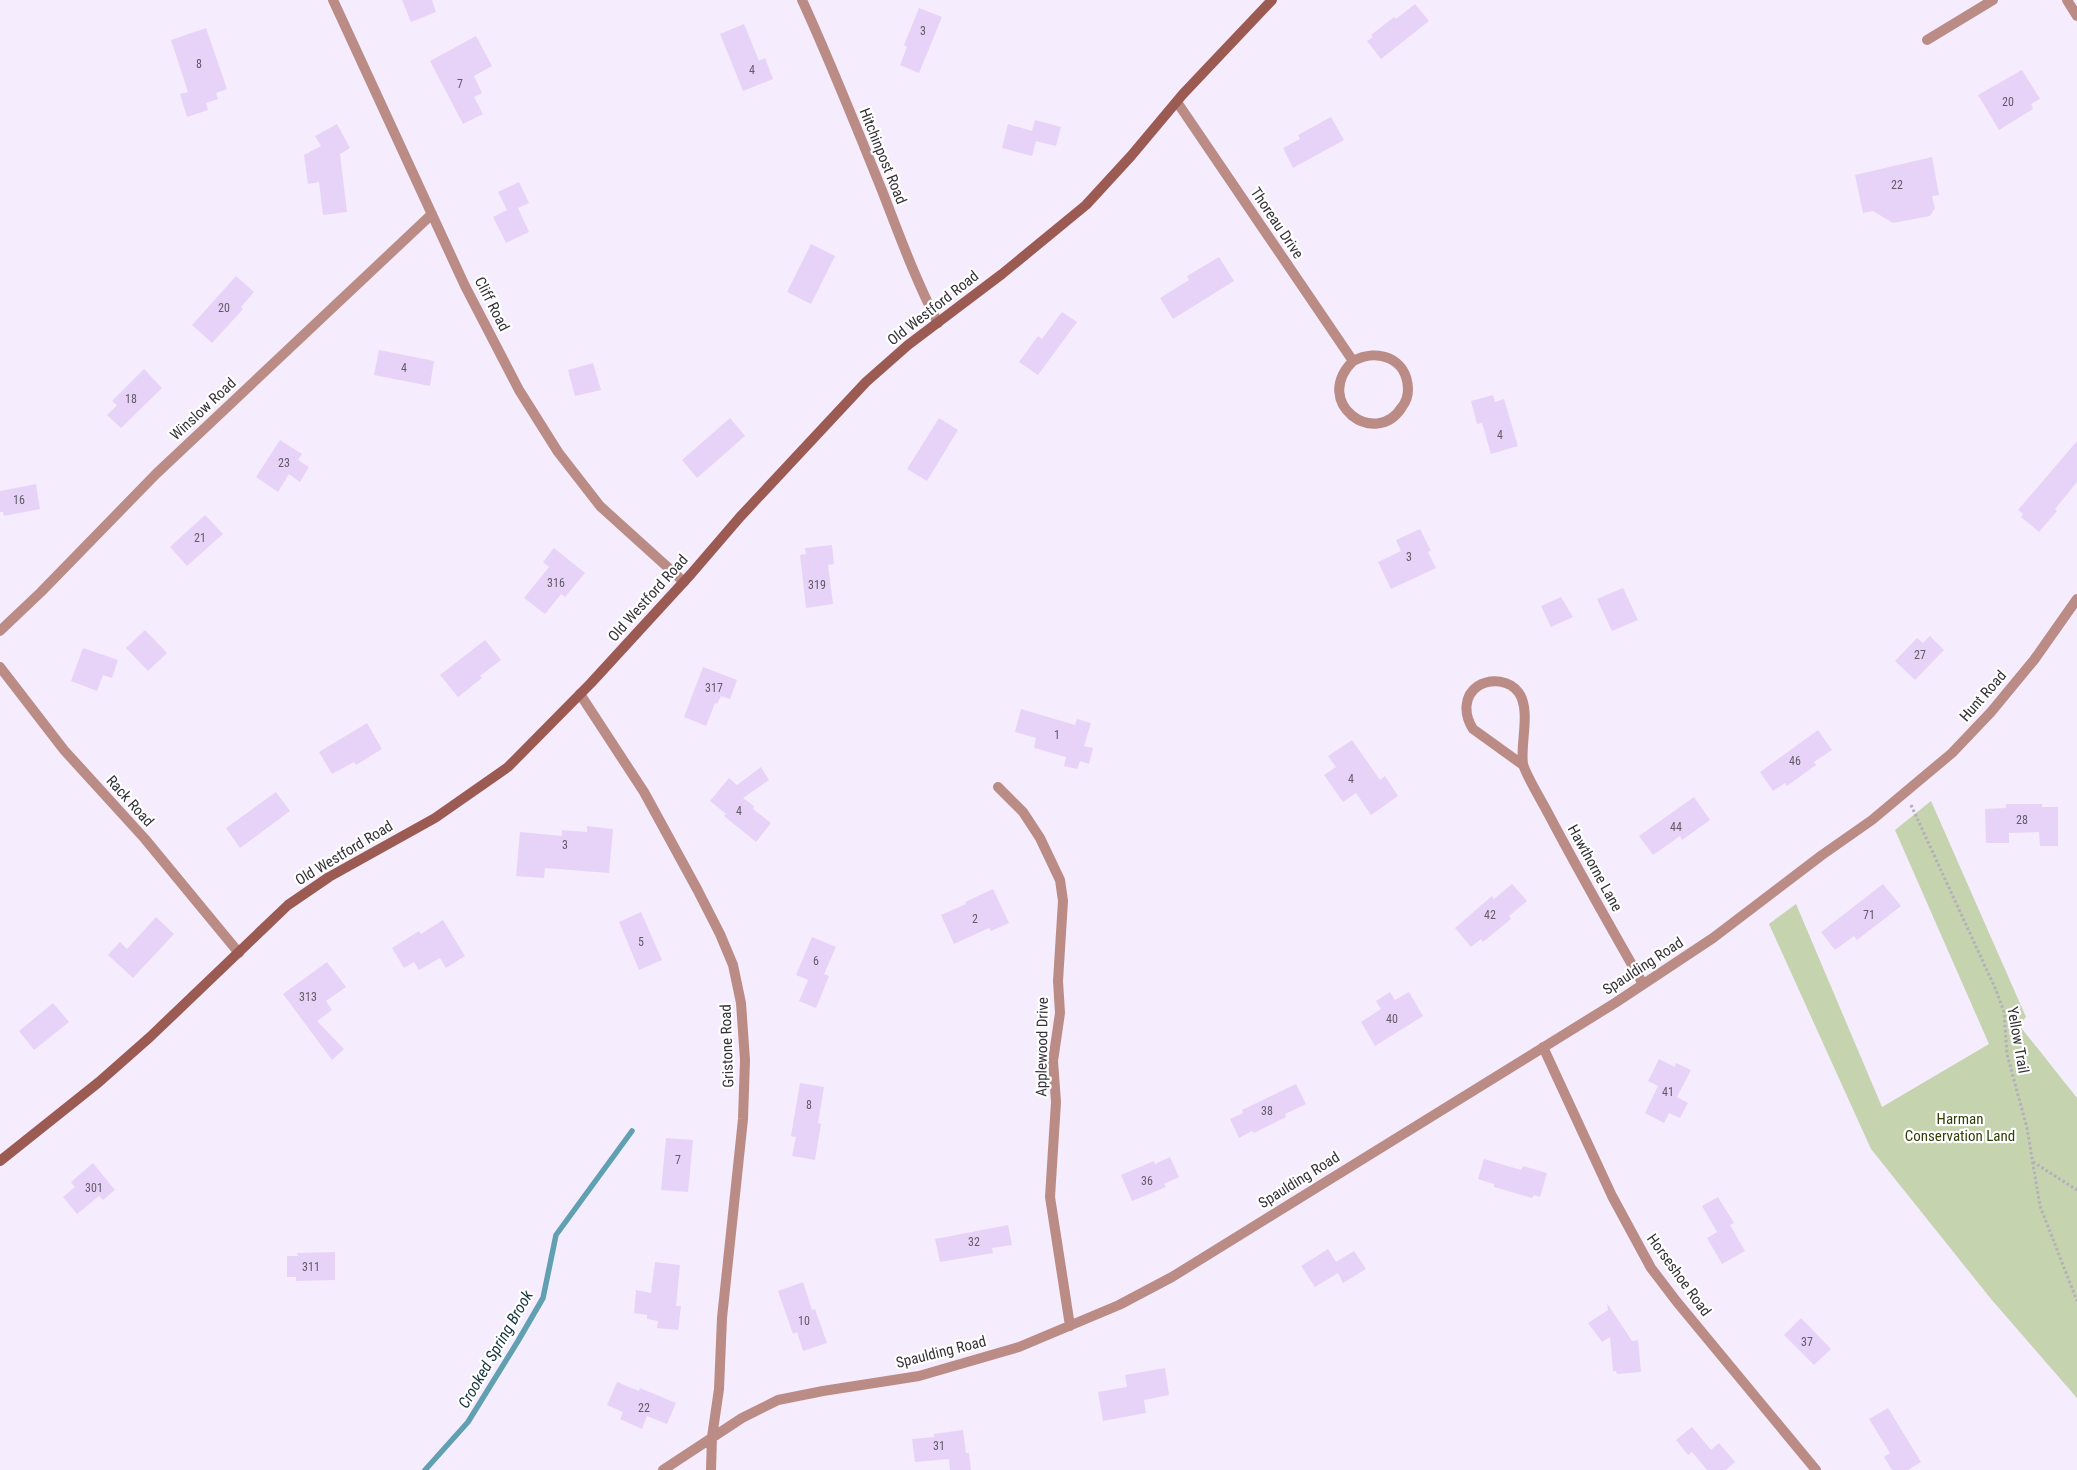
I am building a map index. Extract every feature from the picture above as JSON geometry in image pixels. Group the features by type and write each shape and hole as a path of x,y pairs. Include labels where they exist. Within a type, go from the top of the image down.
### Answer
{"main road":[{"name":"Old Westford Road","path":"0,1162 99,1082 150,1037 288,905 329,877 435,818 508,767 580,694 684,582 740,517 866,382 908,345 1002,274 1086,205 1177,102 1272,0"}],"street":[{"name":"Cliff Road","path":"333,0 465,286 519,390 558,452 600,506 684,582"},
{"name":"Hitchinpost Road","path":"802,0 880,186 917,282 938,323"},
{"path":"1927,40 1993,0"},
{"path":"2067,0 2077,16"},
{"name":"Thoreau Drive","path":"1177,102 1353,361"},
{"name":"Winslow Road","path":"0,631 41,592 156,474 432,214"},
{"path":"1374,354 1385,356 1395,362 1402,370 1407,380 1408,391 1405,402 1399,412 1390,419 1380,423 1368,424 1352,416 1341,403 1338,391 1339,380 1344,369 1353,361 1363,356 1374,354"},
{"name":"Hunt Road","path":"1902,796 1952,753 1991,712 2034,660 2077,599"},
{"name":"Rack Road","path":"0,668 64,750 145,839 239,953"},
{"name":"Hawthorne Lane","path":"1523,765 1524,712 1519,694 1513,687 1495,681 1477,687 1470,694 1467,703 1468,721 1481,735 1523,765 1584,882 1643,984"},
{"name":"Gristone Road","path":"580,694 644,792 701,896 733,965 741,1002 745,1060 743,1119 722,1318 718,1370 719,1389 712,1437 711,1470"},
{"name":"Applewood Drive","path":"998,787 1023,812 1040,838 1060,880 1063,901 1058,981 1060,1013 1053,1061 1055,1120 1050,1197 1070,1326"},
{"name":"Spaulding Road","path":"663,1470 742,1418 778,1400 823,1390 919,1376 1019,1347 1119,1305 1172,1277 1543,1047 1713,938 1902,796"},
{"name":"Horseshoe Road","path":"1543,1047 1612,1196 1652,1268 1684,1310 1816,1470"}],"path":[{"name":"Yellow Trail","path":"1902,796 1999,997 2004,1012 2007,1054 2028,1128 2040,1206 2077,1301"},
{"path":"2033,1162 2077,1190"}],"green space":[{"name":"Harman Conservation Land","path":"1931,801 2026,1017 2019,1025 2077,1098 2077,1398 1991,1299 1871,1149 1769,924 1796,904 1882,1107 1989,1044 1895,830"}],"building":[{"path":"402,0 432,0 436,12 411,22"},
{"path":"1415,4 1429,21 1381,59 1367,41 1373,37 1371,35 1394,17 1396,19"},
{"path":"919,8 942,17 919,73 900,65 907,47 904,45"},
{"path":"744,24 759,61 765,58 773,79 743,91 720,34"},
{"path":"206,28 227,89 216,93 218,99 206,103 208,110 187,117 180,94 188,92 171,40"},
{"path":"476,36 492,66 474,76 482,93 474,97 483,114 463,124 430,61"},
{"path":"2022,70 2040,99 2031,104 2033,109 1999,130 1978,95"},
{"path":"1331,117 1344,140 1293,168 1283,148 1300,139 1298,135"},
{"path":"1035,120 1061,127 1056,146 1036,141 1032,156 1002,148 1008,124 1032,131"},
{"path":"337,124 350,148 340,154 347,212 323,215 319,182 308,184 304,155 321,146 315,136"},
{"path":"1932,157 1939,195 1932,196 1935,208 1930,216 1893,223 1873,211 1863,213 1855,175"},
{"path":"519,182 529,203 518,208 529,232 506,243 493,217 507,210 498,192"},
{"path":"811,244 835,256 811,304 787,292"},
{"path":"1219,257 1234,281 1173,319 1160,298 1189,280 1187,276"},
{"path":"236,276 254,292 241,307 243,309 212,343 192,325"},
{"path":"1062,312 1077,322 1038,375 1019,362 1038,336 1042,339"},
{"path":"379,350 434,361 430,386 374,375"},
{"path":"593,363 601,390 575,396 568,370"},
{"path":"144,369 162,388 121,428 107,415 117,405 112,401"},
{"path":"1493,395 1495,402 1504,399 1518,446 1491,454 1482,423 1477,424 1471,401"},
{"path":"730,418 745,436 697,478 682,460"},
{"path":"939,418 958,430 927,481 907,469"},
{"path":"280,440 302,454 298,460 309,467 300,482 289,474 278,492 256,477"},
{"path":"2077,441 2077,482 2055,509 2057,511 2039,532 2021,517 2023,514 2018,510"},
{"path":"36,484 40,509 4,516 3,512 0,512 0,491"},
{"path":"205,515 223,534 187,566 170,547"},
{"path":"1420,529 1431,551 1428,552 1436,568 1391,589 1378,562 1401,551 1396,540"},
{"path":"832,545 834,564 828,565 833,604 806,608 800,555 806,554 805,548"},
{"path":"554,548 585,573 565,597 561,594 545,614 524,598 549,567 543,562"},
{"path":"1623,588 1638,620 1612,631 1597,599"},
{"path":"1561,597 1573,617 1551,627 1541,606"},
{"path":"145,630 167,653 148,671 126,648"},
{"path":"1930,636 1944,650 1915,680 1895,661 1917,638 1923,643"},
{"path":"485,640 501,660 480,676 482,678 458,697 440,675"},
{"path":"83,648 118,660 112,678 103,675 97,691 71,681"},
{"path":"703,667 737,680 730,699 721,696 717,704 715,703 706,726 684,717"},
{"path":"1021,709 1075,725 1077,719 1091,723 1084,746 1093,748 1089,764 1080,761 1077,769 1064,766 1066,757 1034,748 1036,738 1015,732"},
{"path":"367,723 382,749 356,765 354,762 332,774 319,752"},
{"path":"1818,730 1832,750 1814,762 1816,765 1787,786 1785,783 1773,791 1760,772"},
{"path":"1352,740 1380,780 1385,776 1398,796 1371,815 1356,793 1343,802 1324,775 1336,767 1328,756"},
{"path":"761,767 769,780 743,798 754,806 753,809 771,823 756,842 724,816 726,814 710,801 729,778 737,785"},
{"path":"276,792 290,811 240,848 226,828"},
{"path":"1694,797 1710,820 1682,840 1680,836 1653,855 1639,836"},
{"path":"2006,804 2042,804 2042,807 2058,807 2058,846 2040,846 2039,832 2009,833 2009,843 1986,843 1985,809 2006,808"},
{"path":"587,826 613,829 609,873 545,868 544,878 516,876 520,832 562,836 562,830 587,832"},
{"path":"1512,884 1527,901 1509,916 1511,919 1483,942 1481,939 1471,947 1455,928 1492,896 1494,899"},
{"path":"1883,884 1901,906 1857,940 1854,936 1835,950 1821,932"},
{"path":"993,889 1009,923 991,931 989,928 954,944 941,915"},
{"path":"641,912 662,960 639,970 619,922"},
{"path":"156,917 174,934 133,978 108,955 120,942 127,949"},
{"path":"443,920 465,956 446,968 440,958 419,970 414,962 404,968 392,948 419,931 421,934"},
{"path":"812,937 836,947 824,974 829,976 816,1008 799,1001 808,980 796,975"},
{"path":"327,962 346,987 326,1001 332,1010 317,1021 344,1049 332,1060 283,994"},
{"path":"1390,992 1395,1000 1409,992 1423,1016 1375,1046 1361,1022 1381,1009 1376,1001"},
{"path":"53,1003 69,1022 34,1050 19,1031"},
{"path":"1659,1059 1675,1067 1676,1063 1691,1070 1677,1097 1688,1103 1680,1118 1669,1113 1664,1123 1645,1113 1658,1086 1648,1081"},
{"path":"800,1083 824,1087 818,1123 821,1124 815,1160 792,1156 796,1137 791,1136"},
{"path":"1296,1084 1306,1104 1285,1114 1286,1117 1254,1133 1252,1131 1239,1138 1230,1119 1243,1113 1242,1110"},
{"path":"666,1138 693,1140 688,1192 661,1190"},
{"path":"1170,1157 1179,1177 1164,1184 1166,1187 1132,1201 1121,1175 1154,1161 1155,1164"},
{"path":"1484,1159 1521,1170 1523,1166 1547,1173 1540,1197 1534,1195 1532,1198 1494,1187 1494,1184 1478,1179"},
{"path":"93,1163 115,1190 103,1200 99,1196 77,1214 63,1197 75,1187 71,1182"},
{"path":"1718,1197 1734,1223 1730,1225 1745,1251 1722,1264 1707,1238 1717,1232 1702,1206"},
{"path":"1008,1225 1012,1245 992,1248 993,1253 940,1262 935,1239"},
{"path":"1328,1249 1336,1262 1354,1251 1366,1269 1343,1283 1338,1273 1315,1287 1301,1266"},
{"path":"335,1252 335,1280 296,1281 296,1277 287,1277 287,1256 298,1256 297,1253"},
{"path":"655,1262 680,1265 676,1306 681,1306 678,1330 657,1328 658,1321 647,1319 647,1315 634,1313 636,1290 651,1293"},
{"path":"803,1282 812,1310 815,1309 827,1343 803,1351 797,1332 793,1334 778,1291"},
{"path":"1607,1303 1632,1341 1638,1340 1641,1372 1617,1374 1616,1371 1613,1371 1610,1337 1602,1342 1588,1323 1608,1310"},
{"path":"1801,1318 1831,1349 1814,1365 1784,1335"},
{"path":"1165,1368 1169,1395 1144,1400 1146,1413 1103,1421 1098,1392 1127,1387 1125,1375"},
{"path":"617,1382 639,1391 640,1388 676,1403 667,1424 647,1416 642,1429 620,1419 623,1412 607,1405"},
{"path":"1888,1408 1921,1462 1908,1470 1892,1470 1884,1457 1890,1453 1869,1419"},
{"path":"1692,1427 1711,1450 1719,1443 1735,1462 1726,1470 1707,1470 1692,1452 1688,1455 1676,1440"},
{"path":"963,1430 966,1453 969,1453 971,1470 950,1470 949,1459 915,1462 912,1439 934,1437 934,1434"}],"waterway":[{"name":"Crooked Spring Brook","path":"425,1470 468,1422 518,1341 543,1298 556,1235 632,1131"}]}
